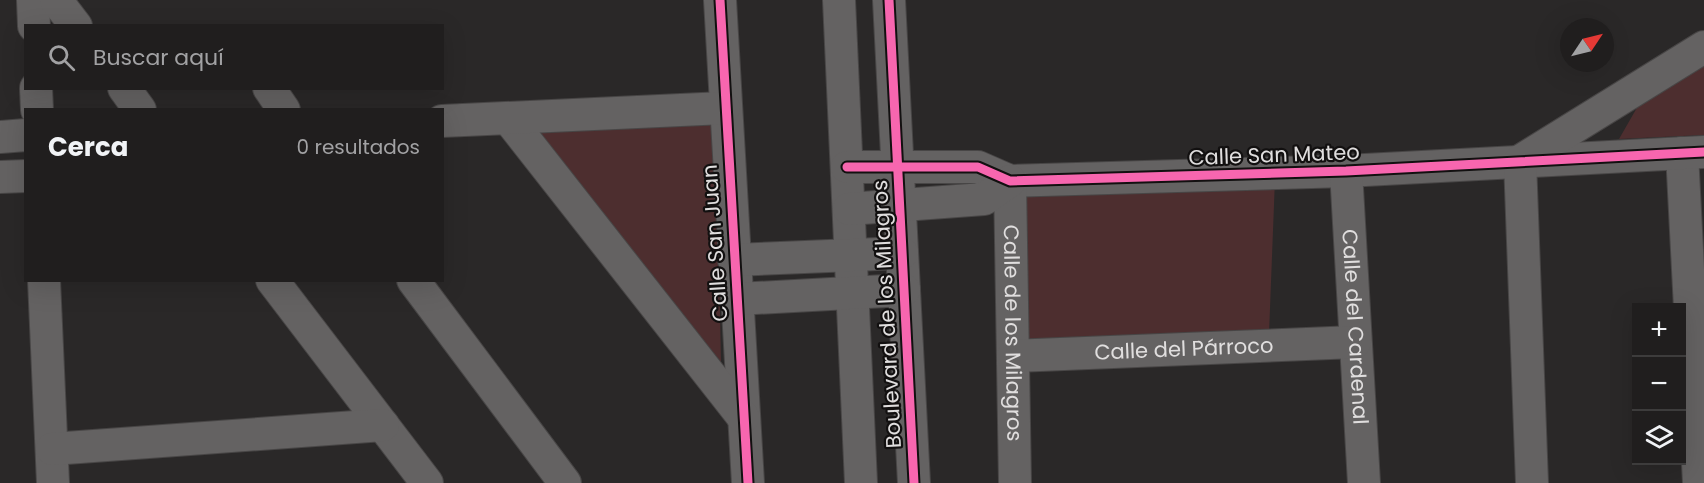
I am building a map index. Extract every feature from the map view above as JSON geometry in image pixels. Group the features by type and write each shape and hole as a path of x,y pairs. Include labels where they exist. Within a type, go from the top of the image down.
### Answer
{"street":[{"path":"33,0 34,24"},
{"path":"56,0 74,24"},
{"name":"Calle San Juan","path":"720,0 724,108 748,483"},
{"name":"Boulevard de los Milagros","path":"839,0 861,483"},
{"name":"Boulevard de los Milagros","path":"889,0 914,483"},
{"path":"1532,483 1520,161 1704,47"},
{"path":"36,90 37,108"},
{"path":"125,90 139,108"},
{"path":"270,90 283,108"},
{"path":"444,121 724,108"},
{"path":"508,118 743,417"},
{"path":"0,137 24,135"},
{"path":"1693,152 1699,483"},
{"name":"Calle San Mateo","path":"847,167 978,167 1010,181 1346,171 1693,152"},
{"name":"Calle del Cardenal","path":"1346,171 1364,483"},
{"path":"0,177 24,176"},
{"path":"849,210 984,200 1010,181"},
{"name":"Calle de los Milagros","path":"1010,181 1015,483"},
{"path":"735,260 902,253"},
{"path":"44,282 53,483"},
{"path":"274,282 428,483"},
{"path":"414,282 565,483"},
{"path":"737,299 904,290"},
{"name":"Calle del Párroco","path":"1013,357 1355,342"},
{"path":"52,449 383,425"}],"shaded area":[{"path":"1704,58 1704,135 1619,139 1646,92"},
{"path":"716,120 721,362 533,129"},
{"path":"1275,179 1269,334 1021,343 1023,192"}],"cycle path":[{"path":"720,0 748,483"},
{"path":"889,0 914,483"},
{"path":"847,167 978,167 1010,181 1346,171 1704,152"}]}
